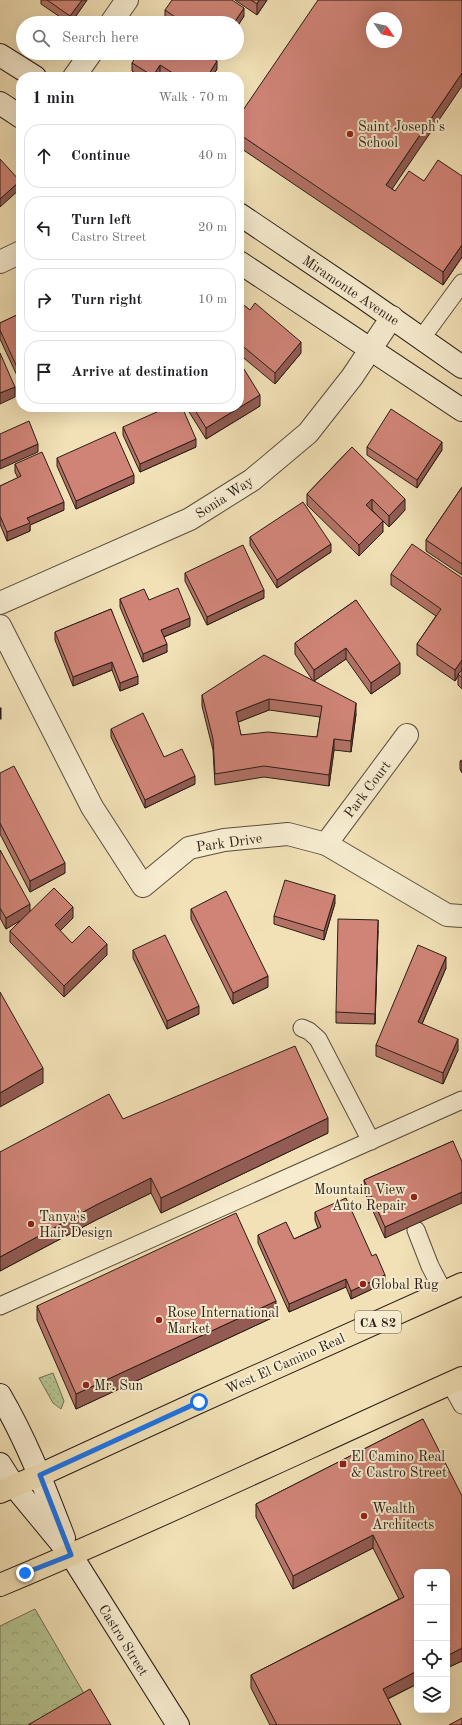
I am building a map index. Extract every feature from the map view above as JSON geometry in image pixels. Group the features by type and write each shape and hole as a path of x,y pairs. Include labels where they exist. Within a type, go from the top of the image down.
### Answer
{"main road":[{"name":"West El Camino Real","path":"7,1489 453,1289"},
{"path":"0,1585 128,1531 456,1380"}],"street":[{"path":"116,16 127,0"},
{"path":"0,55 27,72"},
{"path":"78,72 86,60"},
{"path":"0,103 16,114"},
{"name":"Miramonte Avenue","path":"244,217 392,317 462,367"},
{"path":"0,262 16,254"},
{"path":"244,265 462,410"},
{"name":"Sonia Way","path":"0,603 190,519 252,480 308,433 352,377 392,317"},
{"name":"Park Drive","path":"0,626 92,807 143,886 189,848 224,840 288,834 326,844 447,915 462,916"},
{"name":"Park Court","path":"326,844 407,735"},
{"name":"Castro Street","path":"0,1395 22,1436 40,1475 71,1555 178,1725"},
{"name":"Castro Street","path":"0,1464 7,1489 71,1555"}],"lane":[{"path":"421,339 462,283"},
{"path":"302,1028 310,1031 318,1039 371,1141"},
{"path":"0,1306 462,1100"},
{"path":"416,1230 430,1266 453,1289"},
{"path":"456,1380 462,1405"}],"green space":[{"path":"53,1373 64,1401 61,1409 53,1403 39,1378"},
{"path":"35,1609 86,1697 27,1725 0,1725 0,1626"}],"building":[{"path":"47,0 82,0 70,16"},
{"path":"172,0 232,0 244,8 239,16 174,16 165,10"},
{"path":"251,0 259,0 257,4"},
{"name":"Saint Joseph's School","path":"318,0 462,0 462,73 386,185 395,191 409,171 424,181 438,160 462,176 462,245 443,272 244,137 244,109"},
{"path":"134,60 217,61 210,72 171,72 160,65 156,72 147,72 132,63"},
{"path":"0,159 16,177 16,185 0,199"},
{"path":"255,303 301,342 275,373 244,347 244,305 250,310"},
{"path":"16,315 16,365 0,330 0,323"},
{"path":"0,353 15,387 0,393"},
{"path":"244,369 260,395 244,405"},
{"path":"391,409 442,442 417,480 367,447"},
{"path":"157,412 184,412 196,439 140,464 123,427"},
{"path":"196,412 232,412 206,428"},
{"path":"29,421 38,444 0,461 0,434"},
{"path":"115,432 134,475 76,501 57,458"},
{"path":"352,447 405,499 389,516 372,499 366,505 383,521 359,545 307,494"},
{"path":"42,452 64,502 27,518 30,523 7,532 0,516 0,486 21,476 15,464"},
{"path":"462,487 462,564 426,540"},
{"path":"303,502 331,544 277,580 250,537"},
{"path":"412,544 462,578 462,660 455,670 417,644 441,609 391,574"},
{"path":"243,545 264,590 207,617 185,573"},
{"path":"178,588 190,618 161,630 167,644 143,654 120,599 144,589 149,600"},
{"path":"356,600 400,663 371,683 346,648 314,670 295,643"},
{"path":"111,609 138,676 120,683 112,662 73,677 55,632"},
{"path":"264,655 356,703 351,741 334,739 329,775 264,766 215,774 213,739 202,695","holes":["269,699 322,706 317,737 268,732 241,735 236,712"]},
{"path":"462,670 462,678 458,674"},
{"path":"143,713 164,757 182,749 195,776 145,800 111,729"},
{"path":"14,766 65,863 30,881 0,823 0,773"},
{"path":"0,850 30,904 6,918 0,908"},
{"path":"285,880 335,895 324,931 274,916"},
{"path":"54,888 73,907 55,925 72,943 89,926 107,944 64,986 10,931"},
{"path":"226,891 268,976 233,993 191,909"},
{"path":"338,919 378,920 375,1014 336,1012"},
{"path":"165,935 199,1006 167,1021 133,950"},
{"path":"418,945 446,957 418,1022 458,1039 443,1073 376,1045"},
{"path":"0,992 43,1068 0,1093"},
{"path":"295,1046 328,1118 161,1198 151,1178 96,1205 0,1257 0,1152 109,1094 123,1119"},
{"name":"Mountain View Auto Repair","path":"453,1141 462,1162 462,1192 385,1227 364,1180"},
{"path":"346,1198 372,1256 376,1254 385,1275 351,1291 346,1279 289,1304 258,1235 286,1222 294,1239 321,1227 315,1212"},
{"path":"236,1213 276,1301 76,1394 37,1306"},
{"path":"423,1419 462,1496 462,1648 450,1654 450,1569 414,1569 414,1673 383,1689 401,1725 277,1725 251,1675 404,1597 373,1535 293,1576 256,1504"},
{"path":"90,1689 111,1725 28,1725"},
{"path":"462,1718 462,1725 449,1725"}],"place":[{"name":"Saint Joseph's School","path":"350,134"},
{"name":"Mountain View Auto Repair","path":"414,1197"},
{"name":"Tanya's Hair Design","path":"31,1224"},
{"name":"Global Rug","path":"363,1284"},
{"name":"Rose International Market","path":"159,1320"},
{"name":"Mr. Sun","path":"86,1385"},
{"name":"El Camino Real & Castro Street","path":"343,1464"},
{"name":"Wealth Architects","path":"364,1516"}],"route":[{"path":"25,1573 71,1555 40,1475 199,1402"}]}
